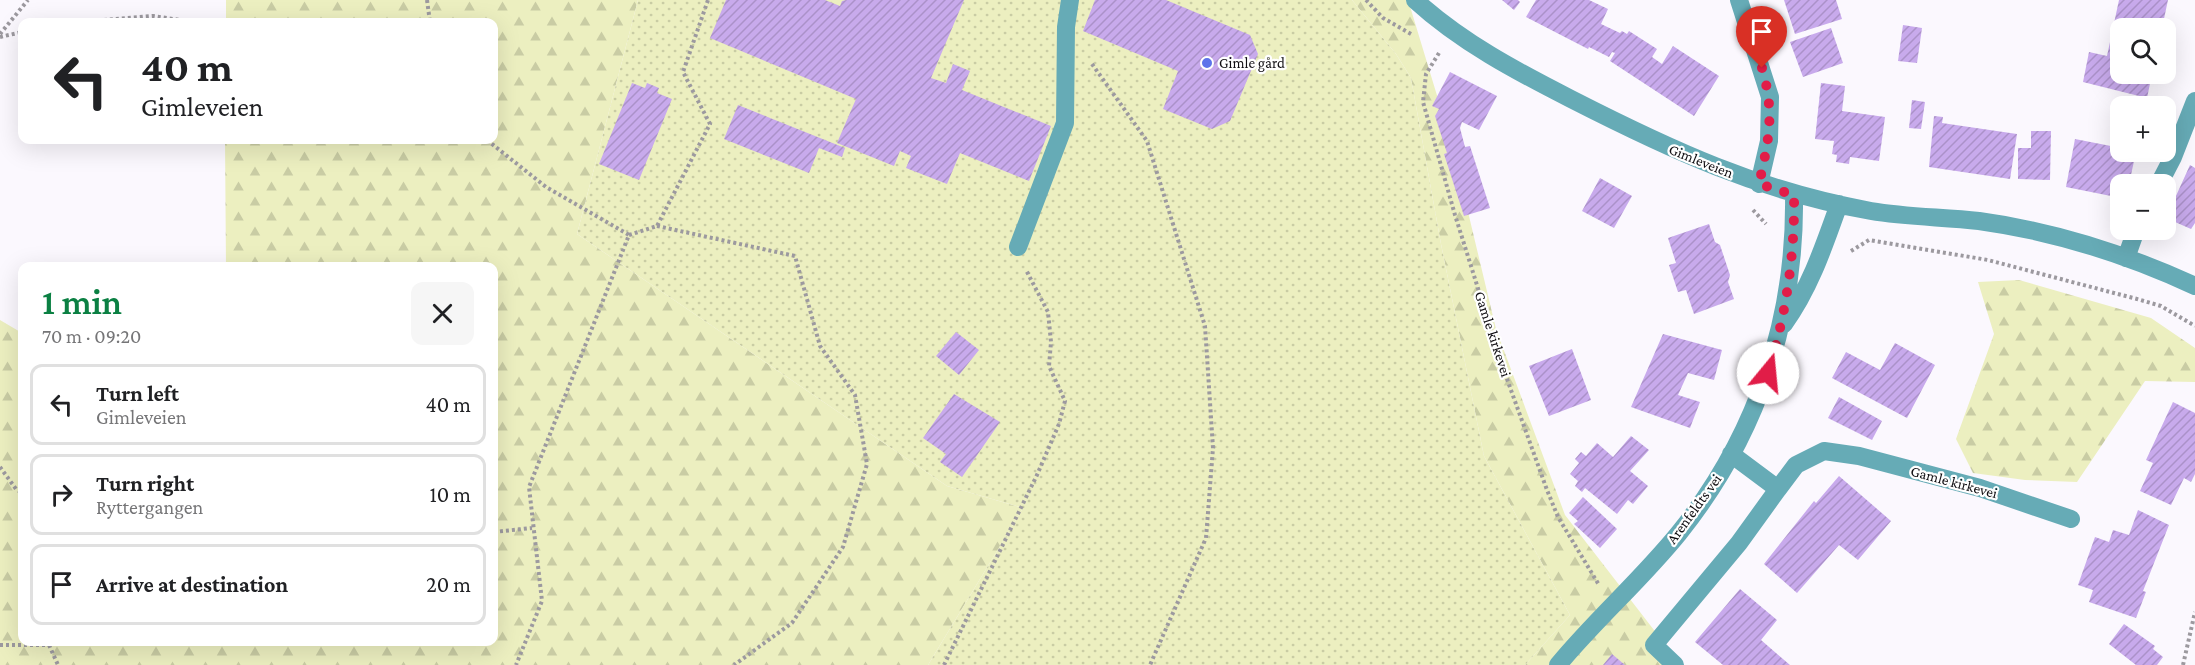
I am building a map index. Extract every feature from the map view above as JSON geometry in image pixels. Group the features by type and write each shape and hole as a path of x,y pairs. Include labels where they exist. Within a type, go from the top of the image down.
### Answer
{"street":[{"path":"1018,248 1065,123 1066,27 1070,0"},
{"name":"Gimleveien","path":"1415,0 1476,46 1522,74 1661,145 1759,184 1794,195 1873,211 1981,222 2030,231 2126,258 2195,286"},
{"path":"1739,0 1770,97 1769,141 1759,184"},
{"path":"2164,174 2195,101"},
{"name":"Arenfeldts vei","path":"1558,665 1677,535 1704,501 1731,454 1764,383 1783,325 1795,242 1794,195"},
{"name":"Arenfeldts vei","path":"1783,325 1798,304 1822,252 1839,204"},
{"path":"2126,258 2132,240"},
{"name":"Gamle kirkevei","path":"1675,665 1654,645 1711,578 1796,465 1824,451 1859,456 1980,488 2071,519"},
{"path":"1731,454 1778,489"}],"path":[{"path":"0,35 28,0"},
{"path":"427,0 429,18"},
{"path":"657,226 710,124 683,72 708,0"},
{"path":"1366,0 1383,18 1412,34"},
{"path":"129,18 153,16 167,18"},
{"path":"1066,27 1147,141 1205,326 1213,448 1206,538 1150,665"},
{"path":"0,35 18,33"},
{"name":"Gamle kirkevei","path":"1431,45 1441,51 1426,74 1423,102 1503,368 1546,490 1586,566 1614,605"},
{"path":"492,144 546,187 629,235 657,226 795,256 820,346 855,395 867,464 843,547 792,623 734,665"},
{"path":"516,665 542,601 529,487 629,235"},
{"path":"1850,252 1869,240 1988,260 2161,306 2195,326"},
{"path":"944,665 1037,475 1059,424 1065,401 1049,366 1051,342 1048,312 1019,259 1018,248"},
{"path":"0,467 18,490"},
{"path":"498,532 532,528"},
{"path":"2183,665 2195,612"},
{"path":"0,645 18,645"},
{"path":"49,646 58,665"}],"green space":[{"path":"226,0 638,0 577,234 947,486 1023,508 928,665 0,665 0,320 18,331 18,646 498,646 498,262 226,262 225,144 498,144 498,18 226,18"},
{"path":"638,0 1352,0 1396,54 1411,78 1441,244 1484,456 1570,615 1525,665 928,665 1023,508 947,486 577,234"},
{"path":"1352,0 1407,0 1409,3 1452,145 1496,329 1565,515 1681,665 1525,665 1570,615 1484,456 1441,244 1411,78 1396,54"},
{"path":"2019,280 2151,318 2195,348 2195,382 2145,381 2077,482 2025,480 1973,473 1956,439 1994,334 1978,282"}],"building":[{"path":"726,0 825,0 840,6 842,1 846,0 964,0 931,78 946,83 953,64 970,71 962,90 1051,126 1029,181 960,153 947,184 906,168 911,156 900,151 894,166 837,143 856,99 710,38"},
{"name":"Gimle gård","path":"1095,0 1166,0 1250,35 1258,54 1230,121 1212,129 1163,109 1178,71 1083,31"},
{"path":"1502,0 1518,0 1520,2 1514,10"},
{"path":"1536,0 1589,0 1608,9 1601,24 1620,33 1622,31 1627,34 1629,31 1657,49 1652,57 1662,64 1673,46 1719,76 1694,116 1610,61 1615,53 1612,52 1609,57 1589,47 1588,49 1526,17"},
{"path":"1784,0 1836,0 1842,19 1795,34"},
{"path":"2119,0 2168,0 2164,18 2115,18"},
{"path":"1903,25 1922,28 1917,63 1898,61"},
{"path":"1831,28 1843,63 1803,77 1790,42"},
{"path":"2110,42 2110,84 2150,84 2147,96 2083,82 2089,52 2107,56"},
{"path":"1450,72 1497,96 1479,130 1462,122 1460,128 1465,147 1470,146 1490,208 1464,216 1444,154 1447,153 1435,116 1439,109 1432,106"},
{"path":"632,83 645,88 647,83 659,88 657,93 672,99 639,180 599,164"},
{"path":"1821,83 1845,86 1842,111 1885,117 1879,161 1850,157 1849,164 1836,162 1837,155 1832,154 1834,141 1815,139"},
{"path":"1912,100 1925,102 1921,129 1909,128"},
{"path":"738,105 845,148 842,157 819,148 809,173 724,139"},
{"path":"1934,116 1943,117 1942,123 2017,134 2010,179 1929,167"},
{"path":"2031,131 2051,131 2050,180 2018,179 2018,148 2031,148"},
{"path":"2075,139 2110,146 2110,162 2134,162 2131,174 2110,174 2110,196 2066,187"},
{"path":"2190,165 2195,168 2195,223 2191,229 2176,222 2176,196"},
{"path":"1600,178 1632,196 1614,228 1582,211"},
{"path":"1709,224 1715,242 1720,245 1730,275 1728,282 1734,299 1694,314 1686,290 1678,292 1669,265 1676,263 1668,238"},
{"path":"956,332 979,350 959,375 936,356"},
{"path":"1663,334 1722,350 1714,380 1688,373 1678,395 1700,402 1690,428 1631,407"},
{"path":"1895,343 1935,365 1907,418 1832,378 1846,352 1880,370"},
{"path":"1572,349 1591,400 1549,416 1529,366"},
{"path":"954,394 1000,422 962,477 940,462 946,454 923,438"},
{"path":"1839,397 1882,421 1872,440 1828,418"},
{"path":"2173,402 2195,413 2195,474 2191,482 2184,478 2171,505 2140,491 2153,463 2146,460"},
{"path":"1631,436 1649,450 1630,471 1648,486 1633,504 1628,500 1617,514 1585,488 1582,492 1575,486 1578,481 1570,474 1579,463 1575,459 1581,452 1586,456 1597,443 1613,457"},
{"path":"1839,476 1891,521 1858,560 1839,545 1797,593 1764,564 1814,501 1816,503"},
{"path":"1583,497 1617,529 1600,548 1574,524 1578,521 1569,513"},
{"path":"2138,510 2169,525 2143,591 2146,592 2136,618 2089,602 2093,590 2078,585 2095,537 2109,542 2113,530 2129,535"},
{"path":"1740,589 1777,620 1761,640 1790,665 1723,665 1695,642"},
{"path":"2124,624 2155,646 2153,649 2163,657 2157,665 2136,665 2109,644"},
{"path":"1612,654 1625,665 1603,665"}],"place":[{"name":"Gimle gård","path":"1207,63"}],"route":[{"path":"1762,68 1770,97 1770,119 1769,141 1759,184 1794,195 1795,242 1789,269 1783,325 1768,373"}]}
